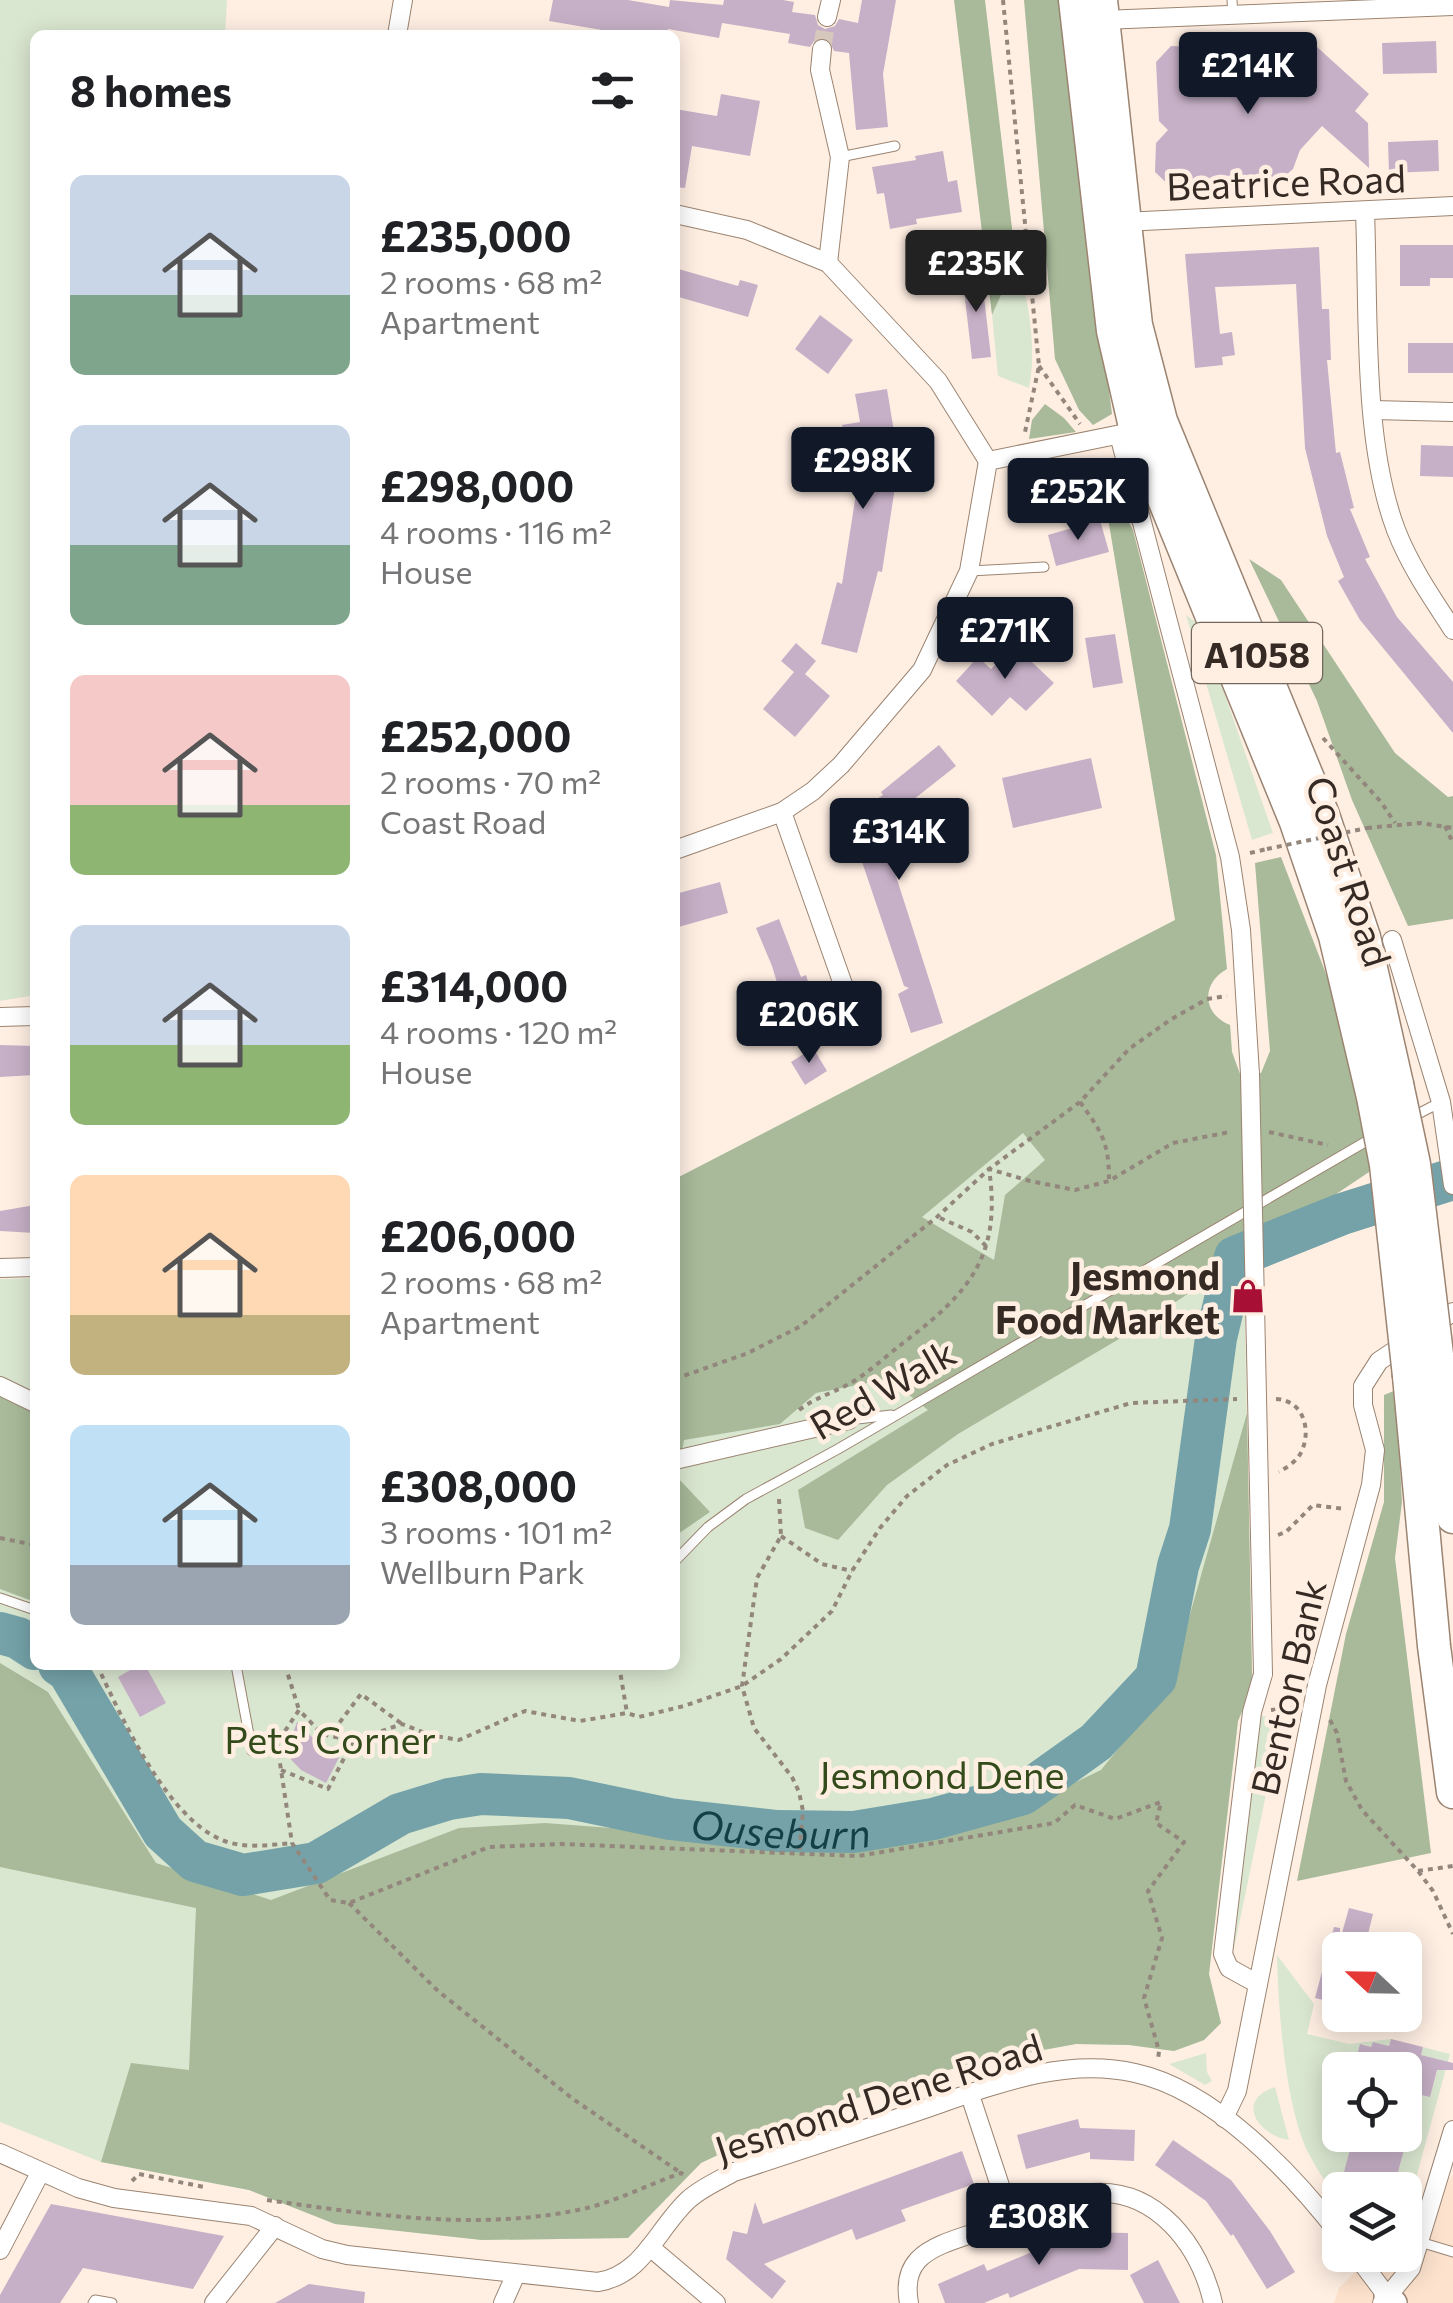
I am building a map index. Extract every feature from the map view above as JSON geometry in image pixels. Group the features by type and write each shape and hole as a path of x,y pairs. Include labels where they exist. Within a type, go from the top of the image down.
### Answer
{"highway":[{"name":"Coast Road","path":"1075,0 1128,433 1302,838 1386,1090"},
{"name":"Coast Road","path":"1102,10 1136,325 1161,421 1323,815 1364,937 1386,1090 1386,1166 1453,1517"},
{"name":"Coast Road","path":"1424,1374 1434,1646 1453,1792"}],"street":[{"path":"398,30 403,0"},
{"path":"1102,10 1453,6"},
{"path":"822,49 820,70 840,158 828,263"},
{"name":"Beatrice Road","path":"1123,222 1453,206"},
{"path":"1365,212 1379,474 1397,532 1426,590 1453,630"},
{"path":"680,215 748,230 828,263 938,381 988,462 969,571 922,670 841,765 813,791 782,812 680,848"},
{"path":"1373,410 1453,412"},
{"path":"988,462 1128,433 1230,857 1246,992 1250,1074 1263,1674 1252,1712 1223,1954 1229,1968 1258,1984"},
{"path":"782,812 856,1021"},
{"path":"1392,940 1447,1099 1453,1185"},
{"path":"0,1017 30,1016"},
{"path":"0,1268 30,1267"},
{"name":"Benton Bank","path":"1224,2118 1237,2091 1317,1685 1371,1485 1375,1450 1363,1405 1367,1376 1379,1361 1453,1312"},
{"path":"0,1386 30,1401"},
{"path":"680,1459 849,1420"},
{"name":"Jesmond Dene Road","path":"0,2153 40,2173 114,2198 236,2212 322,2249 346,2255 598,2282 625,2274 686,2202 702,2188 734,2172 1050,2072 1098,2068 1150,2077 1224,2118 1282,2165 1322,2213"},
{"path":"970,2095 1011,2219"},
{"path":"1422,2235 1453,2130"},
{"path":"0,2250 40,2173"},
{"path":"909,2303 909,2274 925,2254 1011,2219 1094,2193 1127,2197 1171,2221 1184,2237 1209,2286 1213,2303"},
{"path":"214,2303 275,2226"},
{"path":"650,2247 716,2303"},
{"path":"1367,2272 1387,2301 1408,2272"},
{"path":"502,2303 516,2274"}],"lane":[{"path":"840,158 896,146"},
{"path":"969,571 1044,567"},
{"name":"Red Walk","path":"680,1556 724,1514 778,1481 1347,1151 1447,1099"},
{"path":"849,1420 897,1414"},
{"path":"0,1598 30,1608"},
{"path":"237,1670 252,1751"},
{"path":"1422,2243 1453,2252"},
{"path":"94,2303 112,2303"}],"path":[{"path":"1003,0 1039,366 1021,455"},
{"path":"1039,366 1095,440"},
{"path":"1315,729 1395,823"},
{"path":"1340,774 1352,770"},
{"path":"1268,848 1395,823 1453,828"},
{"path":"1445,826 1453,843"},
{"path":"680,1377 748,1352 801,1326 937,1217 989,1169 1080,1102 1129,1049 1207,1000 1246,992"},
{"path":"1080,1102 1101,1131 1109,1152 1109,1181"},
{"path":"989,1169 1030,1182 1076,1190 1109,1181 1174,1143 1236,1131"},
{"path":"1266,1132 1314,1140 1347,1151"},
{"path":"788,1436 792,1417 815,1398 848,1384 944,1312 974,1275 994,1220 989,1169"},
{"path":"937,1217 972,1232 986,1246"},
{"path":"322,1734 337,1726 361,1694 402,1724 458,1740 524,1711 580,1721 627,1713 639,1718 742,1686 781,1659 832,1610 880,1528 907,1496 946,1465 992,1444 1131,1402 1252,1399"},
{"path":"1269,1399 1286,1400 1298,1406 1304,1420 1304,1443 1299,1456 1271,1478"},
{"path":"778,1481 781,1536 756,1578 742,1686 754,1728 792,1777 803,1812 799,1855"},
{"path":"1269,1528 1280,1535 1286,1532 1313,1505 1362,1514"},
{"path":"781,1536 822,1564 852,1570"},
{"path":"0,1538 30,1544"},
{"path":"101,1670 156,1774 183,1812 204,1831 226,1842 260,1846 292,1843"},
{"path":"287,1670 299,1710 322,1734 353,1742 402,1724"},
{"path":"619,1670 627,1713"},
{"path":"299,1710 277,1744 292,1843 330,1900 349,1902 490,1847 562,1844 858,1856 1054,1823 1075,1805 1115,1819 1161,1802 1156,1822 1184,1842 1148,1891 1162,1938 1144,1998 1158,2060"},
{"path":"1332,1721 1346,1781 1362,1810 1418,1870 1434,1892 1453,1934"},
{"path":"281,1770 328,1789 353,1742"},
{"path":"1418,1870 1453,1866"},
{"path":"349,1902 438,1991 573,2099 702,2188"},
{"path":"266,2200 367,2214 480,2220 588,2208 680,2173"},
{"path":"114,2198 139,2174 212,2189"}],"shaded area":[{"path":"1453,2175 1453,2303 1334,2303 1339,2288 1355,2272 1422,2272 1422,2205"}],"green space":[{"path":"0,0 227,0 225,30 30,30 30,996 0,1001"},
{"path":"954,0 985,0 1016,262 992,315"},
{"path":"1024,0 1060,0 1112,414 1093,425 1079,410 1055,359"},
{"path":"1016,262 1030,324 1029,388 998,376 992,315"},
{"path":"1045,404 1076,432 1029,439 1032,420"},
{"path":"1100,470 1133,530 1216,855 1227,969 1209,990 1210,1006 1214,1014 1230,1025 1232,1052 1240,1074 1261,1073 1270,1051 1255,863 1281,857 1338,1005 1372,1170 1131,1332 958,1434 887,1485 838,1540 805,1528 798,1490 928,1410 889,1379 816,1393 780,1424 684,1440 680,1461 680,1176 1175,920","holes":["1023,1133 1045,1160 1005,1195 994,1260 922,1217"]},
{"path":"1249,559 1281,580 1395,753 1448,797 1453,796 1453,919 1408,926 1352,800 1317,701"},
{"path":"1186,615 1201,626 1273,833 1252,840"},
{"name":"Jesmond Dene","path":"1175,920 1227,969 1213,982 1208,998 1214,1014 1230,1025 1232,1052 1240,1074 1252,1674 1251,1690 1238,1721 1209,1974 1221,2023 1204,2040 1174,2051 1076,2044 968,2064 802,2115 701,2163 628,2238 482,2240 335,2224 249,2190 101,2162 0,2122 0,1279 30,1278 30,1670 680,1670 680,1176"},
{"path":"0,1379 30,1392 30,1600 0,1589"},
{"path":"1396,1390 1402,1502 1395,1558 1431,1853 1297,1881 1346,1634 1384,1502 1384,1395"},
{"path":"1247,1413 1251,1690 1238,1721 1209,1974 1221,2023 1204,2040 1174,2051 1076,2044 968,2064 802,2115 701,2163 628,2238 482,2240 335,2224 249,2190 101,2162 131,2063 189,2070 196,1908 0,1867 0,1663 48,1692 156,1863 271,1900 459,1828 545,1823 852,1846 993,1822 1101,1770 1170,1685"},
{"path":"680,1480 710,1512 680,1533"},
{"path":"1258,1716 1282,1717 1234,1949"},
{"path":"1277,1955 1314,2004 1307,2034 1349,2044 1391,2039 1389,2046 1361,2044 1359,2052 1322,2052 1322,2152 1350,2152 1345,2172 1322,2172 1322,2177 1301,2137 1281,2030"},
{"path":"1423,2047 1450,2054 1418,2172 1398,2172 1403,2152 1422,2152 1422,2095 1430,2096 1440,2060 1422,2052"},
{"path":"1206,2053 1207,2072 1212,2081 1205,2085 1169,2064"},
{"path":"1275,2087 1289,2140 1268,2131 1255,2116 1256,2100"}],"building":[{"path":"553,0 628,0 669,7 670,0 723,5 724,0 783,0 794,2 792,12 815,15 818,25 825,29 835,26 839,19 858,23 862,0 896,0 883,74 888,127 856,130 849,53 834,51 828,38 816,38 810,47 788,43 790,34 722,23 719,38 680,30 602,30 549,21"},
{"path":"1436,41 1437,73 1383,74 1382,43"},
{"path":"1171,46 1219,48 1269,93 1296,62 1301,65 1317,47 1369,94 1355,111 1368,123 1369,168 1322,126 1300,150 1293,169 1285,176 1273,179 1218,175 1202,191 1177,193 1155,172 1156,143 1168,130 1159,121 1156,62"},
{"path":"721,94 760,101 750,156 692,146 685,188 680,188 680,110 717,116"},
{"path":"1438,140 1439,171 1389,173 1388,142"},
{"path":"943,151 948,182 957,180 962,212 916,219 917,224 890,229 884,193 877,194 872,167"},
{"path":"1400,245 1453,245 1453,278 1430,278 1430,286 1400,286"},
{"path":"1319,247 1322,309 1329,309 1331,360 1327,360 1336,453 1340,452 1354,508 1350,509 1370,557 1365,559 1397,617 1453,682 1453,733 1360,620 1338,581 1344,577 1327,536 1305,448 1296,284 1215,287 1220,334 1232,332 1235,355 1222,357 1223,365 1195,368 1185,254"},
{"path":"680,269 738,286 740,280 758,285 748,317 680,297"},
{"path":"981,271 991,357 972,359 962,273"},
{"path":"820,315 853,340 828,374 795,349"},
{"path":"1408,343 1453,343 1453,373 1408,373"},
{"path":"887,389 898,456 902,456 902,487 895,487 882,572 878,571 857,653 821,644 837,582 842,584 857,487 848,487 848,450 811,456 808,436 843,430 842,425 860,422 855,394"},
{"path":"1421,445 1453,446 1453,477 1420,476"},
{"path":"1100,520 1109,552 1056,566 1048,535"},
{"path":"1115,634 1123,683 1093,688 1085,638"},
{"path":"796,643 816,661 805,674 830,696 795,737 763,709 794,672 781,661"},
{"path":"1014,645 1054,683 1026,711 1010,697 992,716 956,681 978,657 991,669"},
{"path":"939,745 956,766 880,826 943,1023 911,1033 898,994 909,988 904,986 858,850 841,822 883,795 881,792"},
{"path":"1091,758 1102,808 1013,828 1002,778"},
{"path":"720,882 728,913 680,927 680,893"},
{"path":"779,919 801,977 806,975 818,1013 789,1022 756,928"},
{"path":"0,1045 30,1046 30,1075 0,1077"},
{"path":"813,1048 827,1071 805,1085 791,1062"},
{"path":"30,1206 30,1233 0,1231 0,1211"},
{"path":"130,1670 148,1670 166,1703 140,1717 118,1677"},
{"path":"297,1722 320,1745 344,1748 326,1783 301,1770 282,1750 289,1744"},
{"path":"1349,1908 1373,1914 1368,1932 1342,1932"},
{"path":"1322,1972 1322,2000 1315,1998"},
{"path":"1391,2039 1423,2047 1422,2052 1358,2052 1360,2044 1389,2046"},
{"path":"1422,2055 1453,2063 1453,2070 1437,2070 1430,2097 1422,2095"},
{"path":"1078,2119 1080,2128 1135,2130 1134,2161 1090,2159 1090,2152 1026,2169 1017,2135"},
{"path":"1173,2140 1231,2180 1295,2272 1267,2289 1233,2234 1206,2201 1155,2165"},
{"path":"962,2151 974,2184 901,2210 906,2221 856,2240 852,2229 764,2264 786,2281 772,2299 726,2259 733,2231 747,2234 755,2202 763,2224"},
{"path":"1349,2152 1403,2152 1398,2172 1344,2172"},
{"path":"51,2204 224,2236 193,2289 83,2268 60,2303 0,2303 0,2295"},
{"path":"1079,2232 1128,2233 1128,2270 1079,2269 1010,2298 1008,2293 984,2303 945,2303 938,2284 984,2264 987,2271"},
{"path":"1158,2260 1180,2303 1144,2303 1130,2275"},
{"path":"309,2284 365,2292 364,2303 275,2303"}],"waterway":[{"name":"Ouseburn","path":"66,1670 163,1832 195,1861 243,1875 316,1863 400,1814 481,1794 569,1798 670,1819 777,1831 854,1832 933,1819 1023,1794 1096,1742 1156,1678 1178,1566 1190,1529 1216,1338 1235,1257 1342,1214 1453,1179"},
{"name":"Ouseburn","path":"0,1633 30,1646"}],"tunnel":[{"path":"822,49 827,17"}],"place":[{"name":"Jesmond Food Market","path":"1248,1296"}],"park label":[{"name":"Pets' Corner","path":"330,1738"}]}
